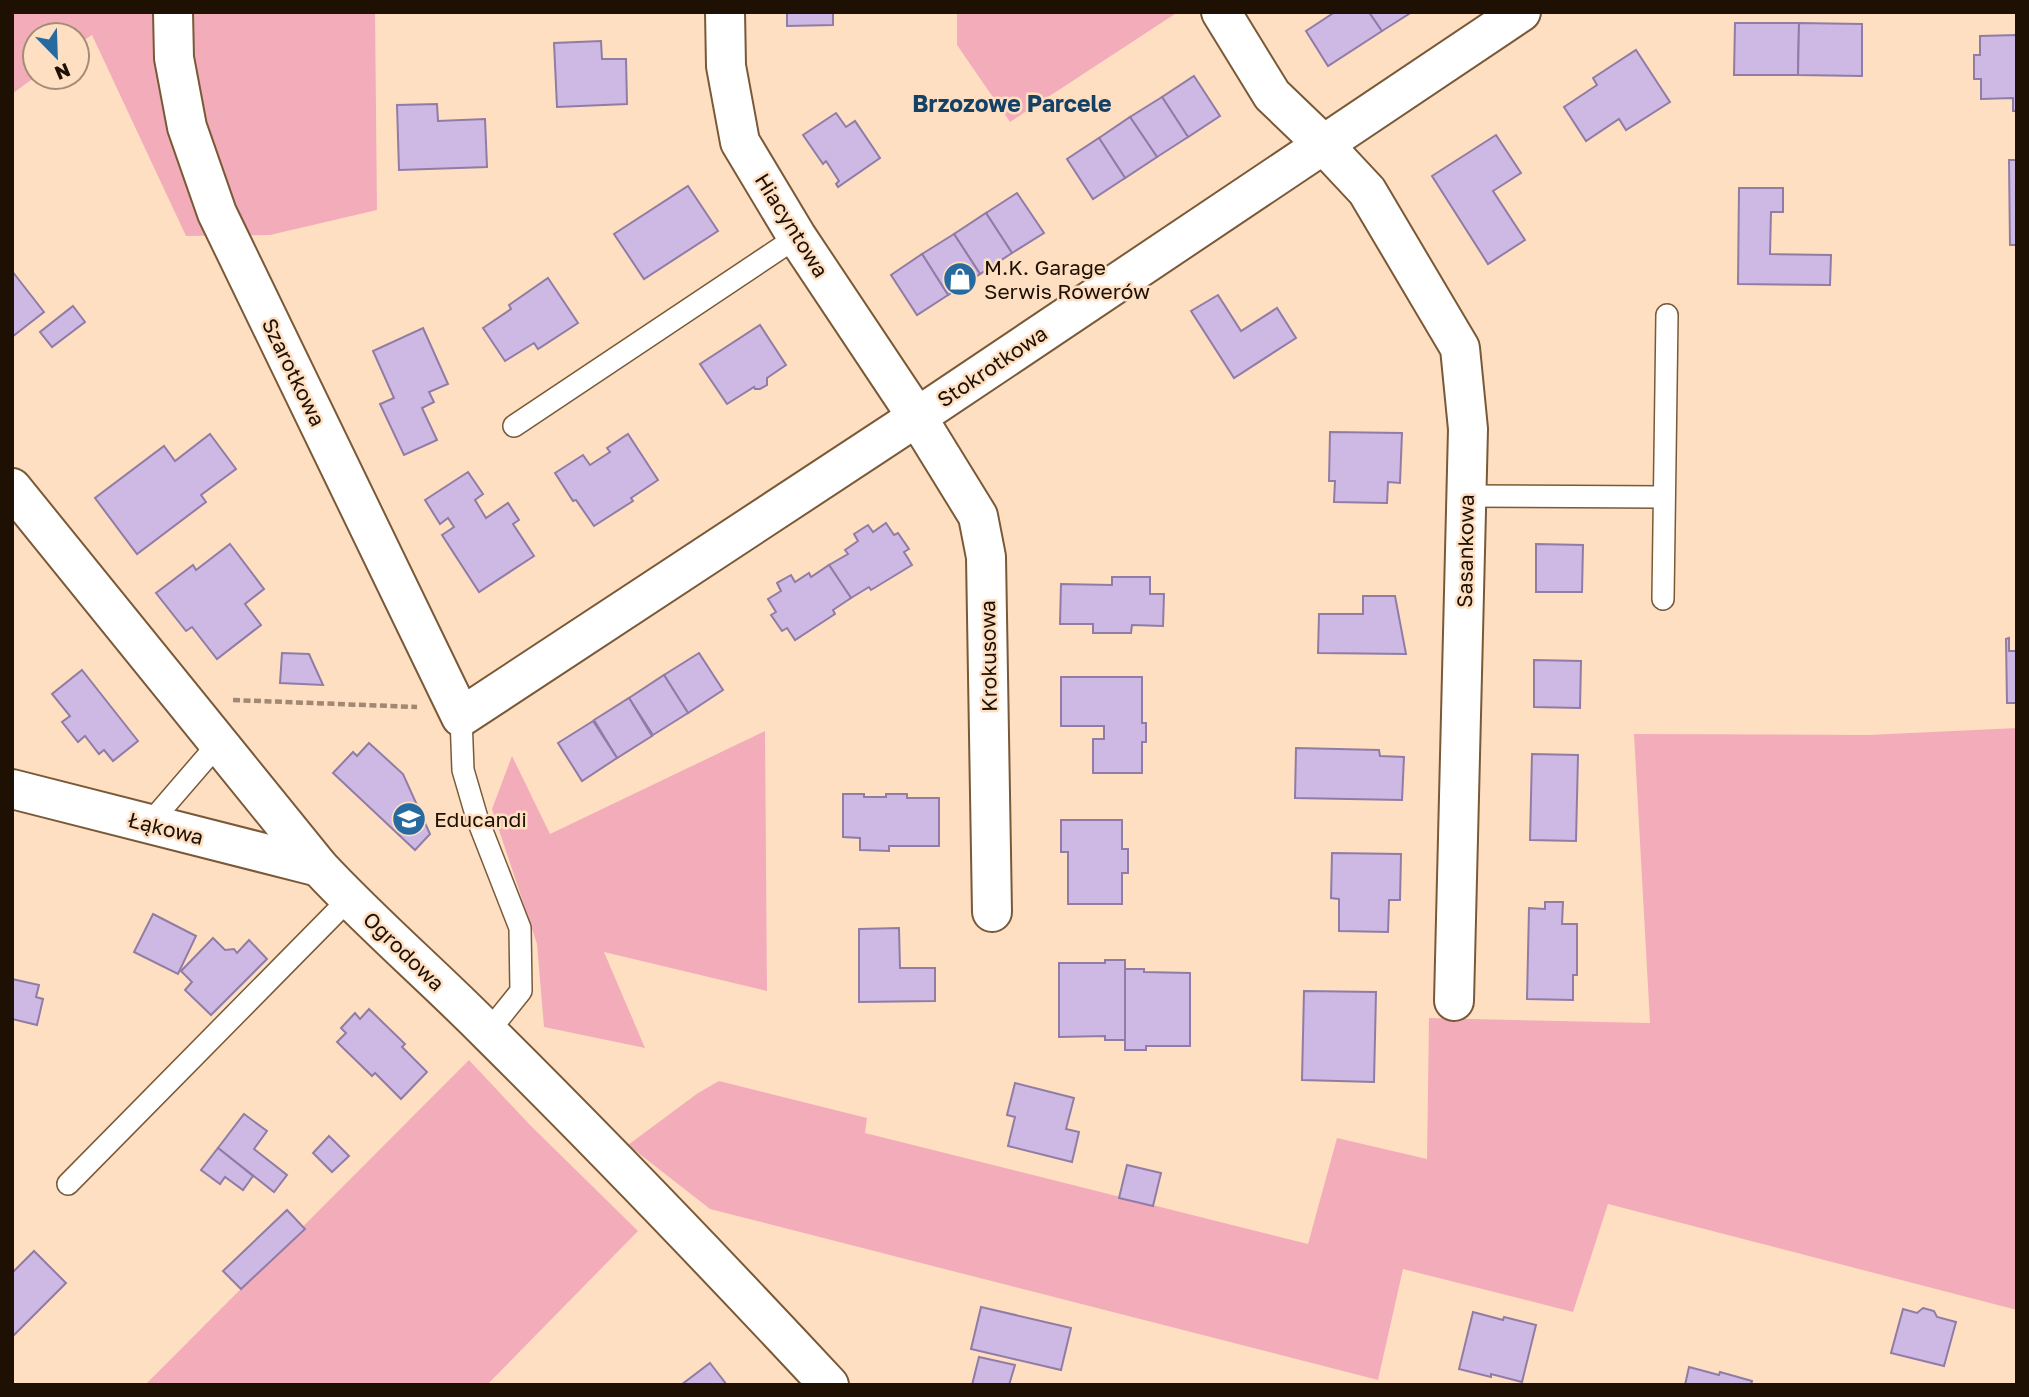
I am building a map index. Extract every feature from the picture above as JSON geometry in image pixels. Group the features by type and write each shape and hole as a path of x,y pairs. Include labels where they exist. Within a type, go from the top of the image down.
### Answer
{"street":[{"name":"Szarotkowa","path":"173,12 174,58 187,127 217,213 459,713"},
{"name":"Hiacyntowa","path":"726,12 726,66 740,142 797,237 916,417"},
{"name":"Sasankowa","path":"1221,12 1272,95 1324,144 1367,191 1460,348 1468,429 1454,1001"},
{"name":"Stokrotkowa","path":"459,713 916,417 1521,12"},
{"name":"Krokusowa","path":"916,417 978,516 986,557 992,912"},
{"name":"Ogrodowa","path":"12,488 319,867 679,1224 828,1385"},
{"name":"Łąkowa","path":"12,789 319,867"}],"lane":[{"path":"513,426 797,237"},
{"path":"1663,599 1667,315"},
{"path":"1466,496 1664,497"},
{"path":"459,713 466,782 477,818 520,928 521,991 488,1032"},
{"path":"149,824 207,730"},
{"path":"68,1184 349,899"}],"path":[{"path":"207,730 219,699 459,713"}],"shaded area":[{"path":"12,12 375,12 377,210 270,235 186,236 91,36 91,21 21,21 21,87 12,94"},
{"path":"957,12 1178,12 1010,122 957,45"},
{"path":"2017,728 2017,1310 1608,1204 1573,1312 1403,1269 1378,1380 710,1209 628,1145 698,1093 719,1081 867,1118 865,1133 1308,1244 1337,1138 1427,1159 1429,1018 1650,1023 1634,734 1868,735"},
{"path":"765,731 767,991 604,952 645,1048 544,1027 537,944 492,809 512,756 550,834"},
{"path":"469,1060 530,1125 638,1231 487,1385 145,1385"}],"building":[{"path":"787,12 833,12 833,25 787,26"},
{"path":"1335,12 1369,12 1382,31 1328,66 1306,31"},
{"path":"1369,12 1412,12 1382,31"},
{"path":"1735,23 1799,23 1798,75 1734,75"},
{"path":"1799,23 1862,24 1862,76 1798,75"},
{"path":"2017,35 2017,111 2013,111 2013,98 1981,99 1981,79 1974,79 1974,55 1980,55 1980,36"},
{"path":"601,41 602,59 626,59 627,104 557,107 554,43"},
{"path":"1636,50 1670,102 1626,130 1619,119 1586,141 1564,107 1597,85 1593,78"},
{"path":"1194,76 1220,116 1188,137 1162,97"},
{"path":"1162,97 1188,137 1157,157 1130,117"},
{"path":"437,104 438,121 485,119 487,167 399,170 397,105"},
{"path":"836,113 846,127 855,121 880,158 838,187 836,184 839,181 826,161 823,164 803,135"},
{"path":"1130,117 1157,157 1125,178 1099,138"},
{"path":"1496,135 1521,173 1493,191 1525,240 1488,264 1432,176"},
{"path":"1099,138 1125,178 1093,199 1067,159"},
{"path":"2009,160 2017,160 2017,245 2010,245"},
{"path":"688,186 718,231 644,279 614,234"},
{"path":"1739,188 1783,188 1783,212 1771,212 1770,254 1831,255 1830,285 1738,284"},
{"path":"1017,193 1044,233 1012,253 986,213"},
{"path":"986,213 1012,253 980,274 954,234"},
{"path":"954,234 980,274 948,295 922,254"},
{"path":"922,254 948,295 917,315 891,275"},
{"path":"12,271 44,312 12,337"},
{"path":"548,278 578,323 538,349 534,343 505,361 483,328 511,309 509,305"},
{"path":"1218,295 1241,331 1277,308 1296,338 1234,378 1191,311"},
{"path":"73,306 85,322 52,347 40,332"},
{"path":"760,325 786,365 767,378 767,385 760,389 754,387 727,404 700,364"},
{"path":"423,328 448,384 429,392 434,402 422,408 437,440 404,455 380,404 394,398 373,351"},
{"path":"1330,432 1402,433 1400,483 1388,482 1387,503 1334,502 1335,481 1329,481"},
{"path":"210,434 236,469 201,495 206,502 137,554 95,498 164,446 175,461"},
{"path":"628,434 658,480 631,498 633,501 594,526 555,473 583,455 590,465 610,452 607,448"},
{"path":"468,472 483,494 475,500 486,518 508,503 519,520 513,524 534,556 479,592 442,535 454,527 448,518 440,524 425,500"},
{"path":"886,523 894,535 898,533 909,549 904,552 912,565 871,590 869,587 851,598 829,565 848,554 845,550 858,541 854,534 868,525 873,532"},
{"path":"230,544 264,589 245,604 261,625 217,659 192,627 186,631 156,593 193,565 196,570"},
{"path":"1536,544 1583,545 1582,592 1536,592"},
{"path":"829,565 851,598 833,610 835,614 795,640 787,628 782,631 771,615 776,612 768,599 781,591 777,583 791,575 795,582 809,573 811,577"},
{"path":"1112,577 1150,577 1150,594 1164,594 1163,626 1132,625 1131,633 1093,633 1093,624 1060,624 1061,584 1112,585"},
{"path":"1363,596 1395,596 1406,654 1318,653 1319,614 1363,614"},
{"path":"2009,638 2009,651 2017,651 2017,703 2007,703 2006,639"},
{"path":"282,653 309,654 323,685 280,683"},
{"path":"699,653 723,690 688,713 664,675"},
{"path":"1534,660 1581,661 1580,708 1534,707"},
{"path":"82,670 138,741 113,761 104,750 99,754 85,736 78,742 62,722 70,716 52,694"},
{"path":"664,675 688,713 653,735 629,698"},
{"path":"1061,677 1142,677 1142,723 1146,723 1146,742 1142,742 1142,773 1093,773 1093,739 1104,739 1104,726 1061,726"},
{"path":"629,698 652,736 617,758 594,720"},
{"path":"593,721 617,758 582,781 558,743"},
{"path":"369,743 403,774 430,834 415,850 333,773 353,752 357,756"},
{"path":"1296,748 1379,750 1380,756 1404,757 1402,800 1295,798"},
{"path":"1532,754 1578,755 1576,841 1530,840"},
{"path":"843,794 886,797 886,794 907,794 907,798 939,798 939,846 889,846 889,851 860,850 860,838 843,837"},
{"path":"1061,820 1122,820 1122,849 1128,849 1128,873 1122,873 1122,904 1068,904 1068,852 1061,852"},
{"path":"1332,853 1401,854 1400,900 1389,900 1388,932 1339,931 1339,899 1331,898"},
{"path":"1545,902 1563,902 1562,924 1577,924 1577,975 1573,975 1573,1000 1527,999 1529,908 1545,909"},
{"path":"153,914 196,936 178,974 134,952"},
{"path":"899,928 900,968 935,968 935,1001 859,1002 859,929"},
{"path":"213,938 225,950 234,949 237,953 249,940 267,959 211,1015 185,990 192,982 181,971"},
{"path":"1105,960 1125,960 1125,1040 1105,1040 1105,1036 1059,1037 1059,963 1105,963"},
{"path":"1125,969 1190,973 1190,1046 1146,1046 1146,1050 1125,1050"},
{"path":"12,979 39,985 36,997 43,999 37,1025 12,1019"},
{"path":"1304,991 1376,992 1374,1082 1302,1080"},
{"path":"369,1009 405,1044 402,1047 427,1072 401,1099 375,1073 372,1076 337,1042 346,1033 341,1028 355,1013 360,1019"},
{"path":"1015,1083 1074,1098 1066,1129 1079,1132 1072,1162 1008,1146 1015,1117 1007,1115"},
{"path":"244,1114 267,1131 254,1149 287,1175 274,1192 218,1148"},
{"path":"329,1136 349,1156 332,1172 313,1153"},
{"path":"218,1148 253,1176 243,1190 225,1177 220,1184 201,1170"},
{"path":"1127,1165 1161,1173 1153,1206 1119,1198"},
{"path":"287,1210 305,1229 241,1289 223,1271"},
{"path":"34,1251 66,1283 12,1337 12,1273"},
{"path":"981,1307 1071,1328 1061,1370 971,1349"},
{"path":"1923,1308 1934,1311 1937,1317 1956,1322 1944,1366 1891,1353 1903,1309 1917,1313"},
{"path":"1473,1312 1536,1325 1522,1382 1459,1369"},
{"path":"979,1357 1015,1365 1009,1385 972,1385"},
{"path":"710,1363 727,1385 681,1385"},
{"path":"1689,1367 1752,1381 1751,1385 1685,1385"}],"place":[{"name":"M.K. Garage Serwis Rowerów","path":"960,279"},
{"name":"Educandi","path":"409,819"}],"district":[{"name":"Brzozowe Parcele","path":"1012,103"}]}
